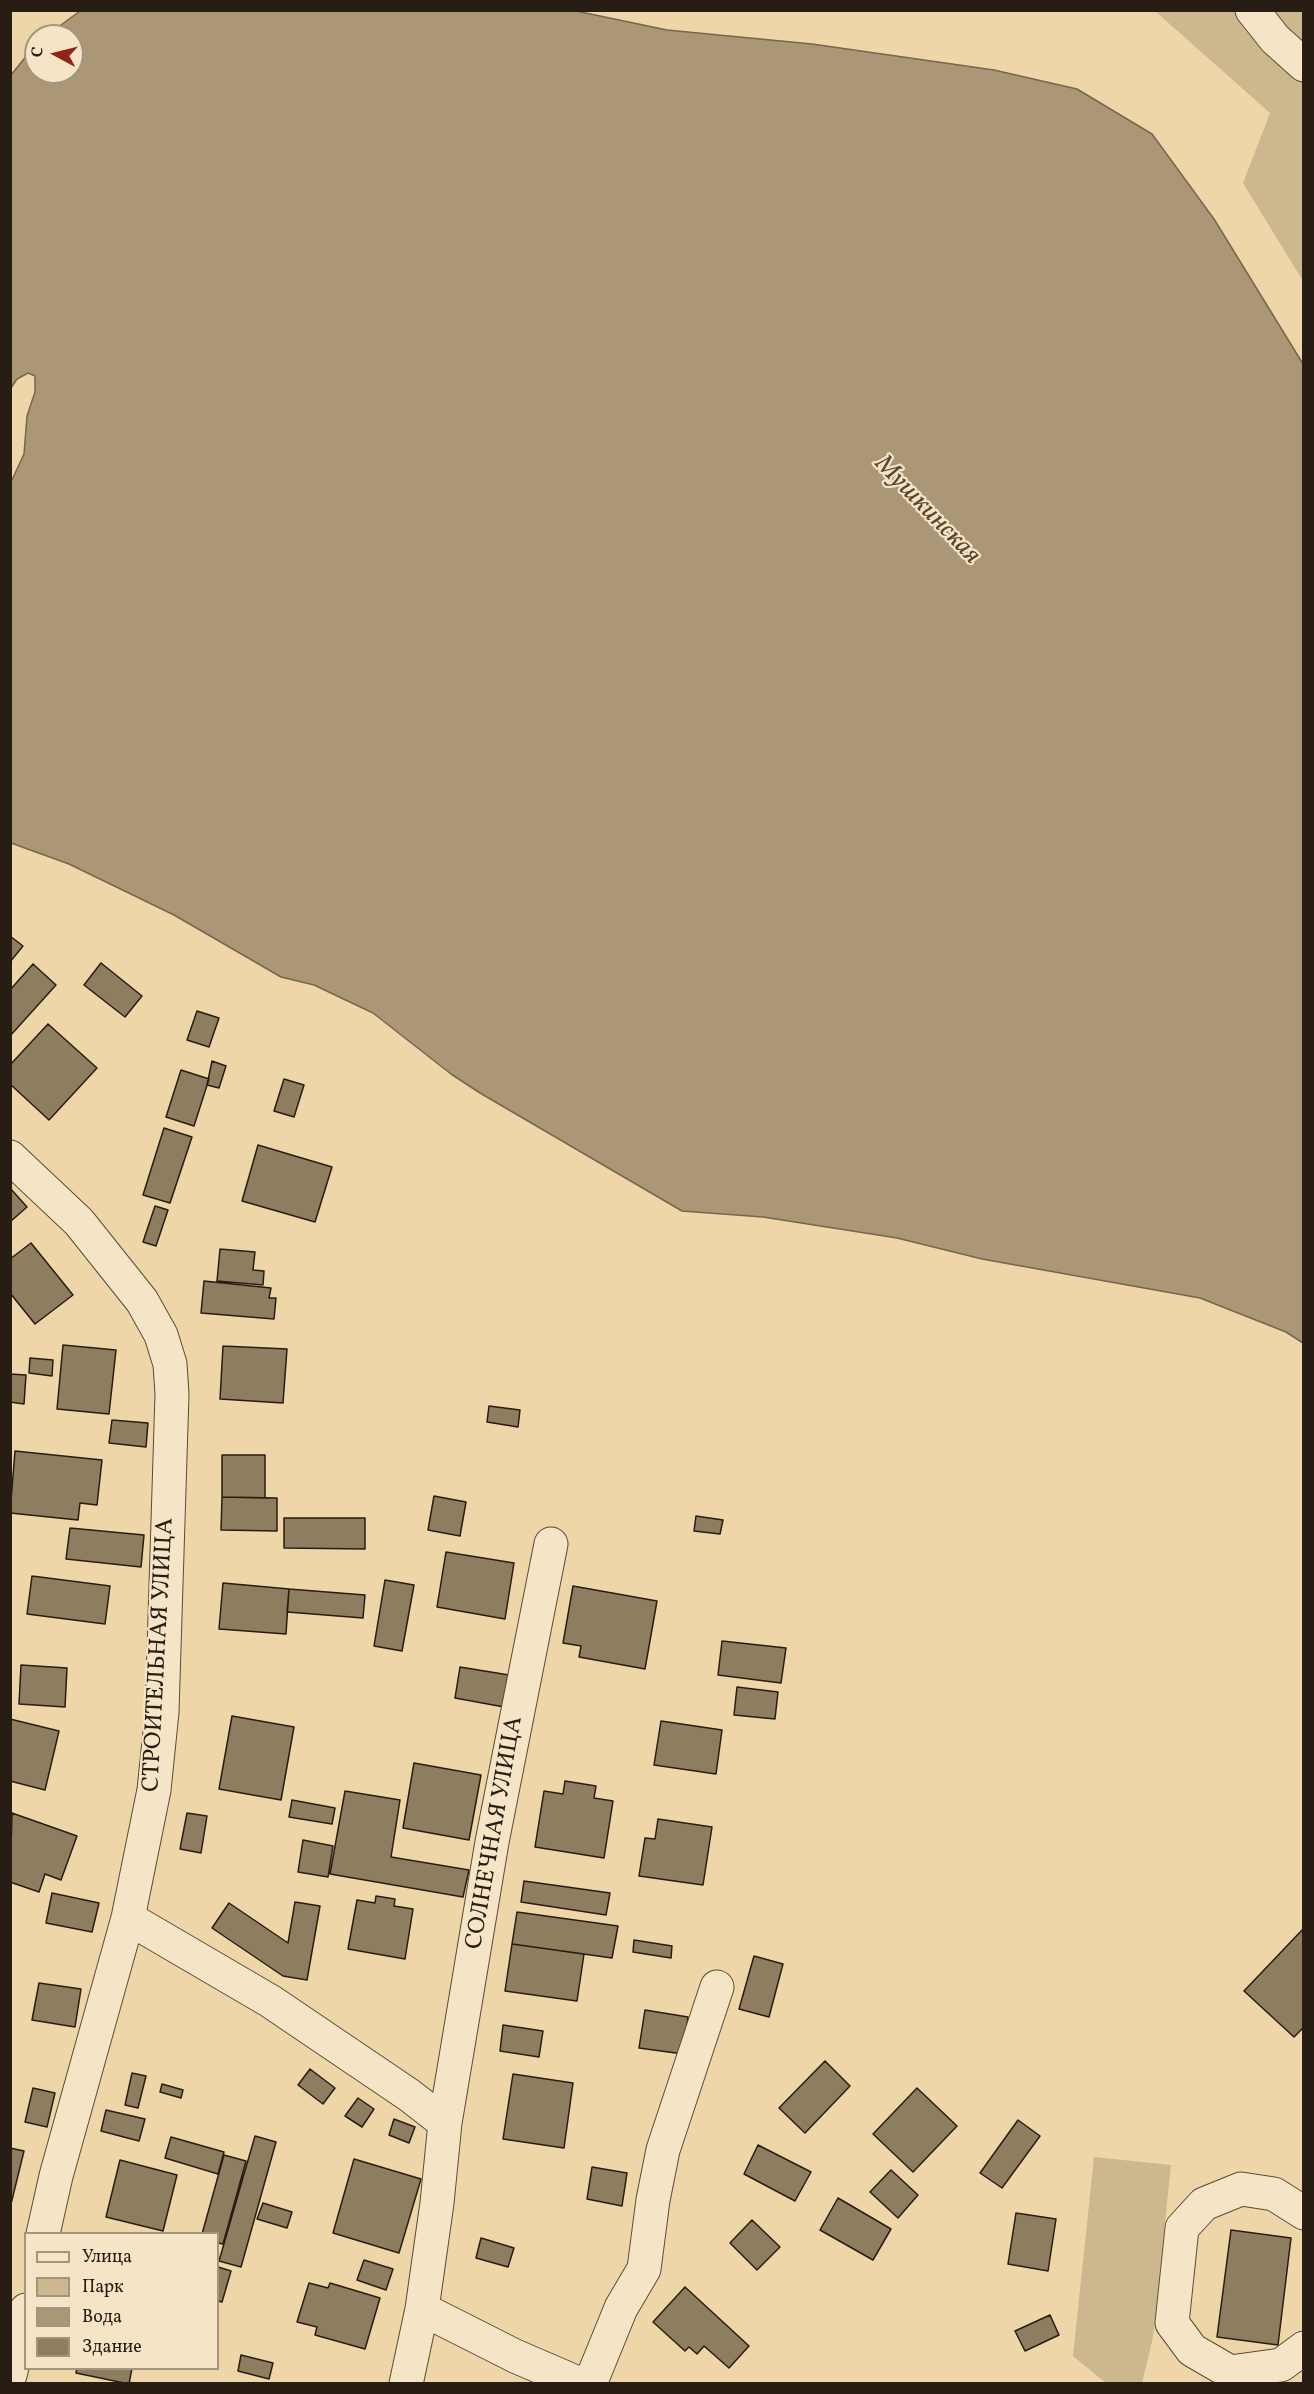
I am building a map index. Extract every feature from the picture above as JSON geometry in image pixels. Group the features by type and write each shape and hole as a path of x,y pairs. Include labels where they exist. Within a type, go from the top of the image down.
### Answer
{"street":[{"path":"1252,10 1275,39 1304,65"},
{"name":"СТРОИТЕЛЬНАЯ УЛИЦА","path":"10,1157 72,1215 103,1249 142,1301 161,1335 170,1364 172,1394 162,1712 154,1790 128,1918 56,2176 43,2232"},
{"name":"СОЛНЕЧНАЯ УЛИЦА","path":"406,2384 422,2308 437,2203 445,2123 492,1842 551,1544"},
{"path":"128,1918 270,2001 409,2095 445,2123"},
{"path":"590,2384 621,2308 644,2269 653,2200 663,2150 717,1987"},
{"path":"1304,2212 1274,2194 1241,2189 1204,2204 1182,2228 1172,2323 1192,2350 1230,2378 1281,2365 1304,2348"},
{"path":"422,2308 515,2356 580,2384"},
{"path":"10,2375 24,2318"}],"green space":[{"path":"1155,11 1303,11 1303,281 1243,183 1270,113"},
{"path":"1094,2157 1171,2165 1153,2337 1142,2383 1106,2383 1073,2356"}],"water":[{"name":"Мушкинская","path":"80,11 576,11 667,30 812,44 994,70 1077,89 1152,134 1214,219 1303,364 1303,1343 1286,1332 1200,1298 982,1259 897,1238 763,1217 682,1211 480,1093 451,1074 373,1013 314,985 281,977 174,915 69,864 11,843 11,482 24,454 27,416 35,392 35,376 28,373 17,379 11,388 11,75 24,59 24,84 84,84 84,24 62,24"}],"building":[{"path":"10,936 23,946 10,962"},
{"path":"101,963 142,996 125,1017 84,985"},
{"path":"33,964 56,985 10,1036 10,990"},
{"path":"197,1011 219,1018 209,1047 187,1040"},
{"path":"48,1024 97,1068 49,1120 10,1084 10,1065"},
{"path":"212,1061 226,1066 219,1088 207,1085"},
{"path":"181,1070 209,1079 194,1126 166,1117"},
{"path":"284,1079 304,1085 294,1117 274,1111"},
{"path":"164,1128 192,1137 170,1203 143,1195"},
{"path":"258,1145 332,1167 315,1222 242,1201"},
{"path":"10,1188 27,1207 10,1222"},
{"path":"155,1206 168,1210 156,1246 143,1242"},
{"path":"31,1243 73,1295 35,1324 10,1293 10,1259"},
{"path":"220,1249 255,1252 253,1270 264,1271 263,1285 217,1281"},
{"path":"204,1281 271,1288 269,1298 276,1298 274,1319 201,1313"},
{"path":"63,1345 116,1350 109,1414 57,1409"},
{"path":"223,1346 287,1349 283,1403 220,1399"},
{"path":"30,1358 53,1360 52,1376 29,1373"},
{"path":"10,1374 26,1375 24,1404 10,1402"},
{"path":"489,1406 520,1410 518,1427 487,1422"},
{"path":"112,1420 148,1423 146,1447 109,1443"},
{"path":"15,1451 102,1460 97,1505 80,1503 78,1520 10,1513"},
{"path":"222,1455 265,1455 265,1498 222,1497"},
{"path":"434,1496 466,1502 460,1536 428,1530"},
{"path":"222,1497 277,1498 277,1531 221,1530"},
{"path":"696,1516 723,1520 720,1534 694,1531"},
{"path":"284,1518 365,1518 365,1549 284,1548"},
{"path":"70,1528 144,1535 141,1567 66,1559"},
{"path":"446,1552 514,1563 505,1619 437,1607"},
{"path":"32,1576 110,1586 105,1624 27,1614"},
{"path":"385,1580 414,1585 402,1651 374,1646"},
{"path":"223,1583 289,1589 286,1634 219,1629"},
{"path":"573,1586 657,1601 645,1669 579,1657 581,1646 563,1643"},
{"path":"289,1589 365,1595 363,1618 287,1612"},
{"path":"722,1641 786,1648 781,1683 718,1675"},
{"path":"21,1665 67,1668 65,1707 19,1704"},
{"path":"460,1667 509,1675 504,1707 455,1698"},
{"path":"737,1687 778,1692 775,1719 734,1715"},
{"path":"232,1716 294,1727 281,1800 219,1789"},
{"path":"10,1719 59,1731 45,1790 10,1781"},
{"path":"661,1721 722,1730 716,1774 654,1765"},
{"path":"414,1763 481,1775 469,1840 403,1828"},
{"path":"565,1781 596,1786 594,1798 613,1801 604,1858 535,1847 544,1791 563,1794"},
{"path":"345,1791 400,1800 391,1857 469,1870 463,1897 330,1874"},
{"path":"292,1800 335,1808 332,1824 289,1817"},
{"path":"12,1813 77,1836 61,1880 45,1874 39,1892 10,1882"},
{"path":"187,1813 207,1816 201,1853 180,1849"},
{"path":"658,1819 712,1827 703,1885 639,1876 645,1838 655,1839"},
{"path":"303,1840 333,1846 328,1877 298,1872"},
{"path":"524,1881 610,1893 606,1915 521,1902"},
{"path":"52,1893 99,1903 92,1932 46,1923"},
{"path":"376,1896 395,1899 394,1906 413,1909 405,1959 348,1949 357,1900 375,1903"},
{"path":"295,1902 320,1906 307,1980 283,1976 212,1928 229,1903 288,1943"},
{"path":"517,1912 618,1926 612,1958 512,1944"},
{"path":"1304,1928 1304,2027 1294,2037 1244,1991"},
{"path":"634,1940 672,1946 671,1958 633,1952"},
{"path":"512,1944 584,1954 577,2001 505,1991"},
{"path":"754,1956 783,1964 769,2017 739,2009"},
{"path":"39,1983 81,1989 75,2027 32,2020"},
{"path":"645,2010 688,2017 683,2054 639,2048"},
{"path":"503,2025 543,2031 539,2057 500,2051"},
{"path":"825,2061 850,2086 805,2133 779,2108"},
{"path":"310,2069 335,2088 323,2104 298,2085"},
{"path":"132,2073 146,2076 138,2108 125,2105"},
{"path":"513,2074 573,2083 564,2148 503,2139"},
{"path":"162,2084 183,2090 181,2098 160,2092"},
{"path":"33,2088 55,2093 47,2127 25,2122"},
{"path":"917,2088 957,2126 913,2172 873,2134"},
{"path":"358,2098 374,2109 362,2127 345,2116"},
{"path":"106,2110 145,2119 139,2141 101,2131"},
{"path":"394,2119 415,2127 409,2143 389,2135"},
{"path":"1018,2120 1040,2136 1002,2188 980,2173"},
{"path":"255,2136 276,2142 241,2267 219,2261"},
{"path":"171,2137 224,2152 218,2174 165,2158"},
{"path":"758,2145 811,2172 795,2201 744,2174"},
{"path":"10,2148 24,2151 11,2204 10,2204"},
{"path":"224,2155 246,2161 223,2244 219,2243 219,2232 203,2232"},
{"path":"354,2159 421,2179 399,2253 333,2233"},
{"path":"120,2160 177,2175 163,2231 106,2217"},
{"path":"592,2167 627,2173 622,2206 587,2199"},
{"path":"891,2170 918,2195 898,2218 870,2192"},
{"path":"838,2198 891,2229 873,2260 820,2230"},
{"path":"263,2203 292,2212 287,2228 257,2219"},
{"path":"1016,2213 1056,2219 1048,2271 1008,2264"},
{"path":"752,2220 780,2247 757,2270 730,2243"},
{"path":"1231,2230 1291,2238 1278,2345 1217,2337"},
{"path":"481,2238 514,2248 508,2267 476,2258"},
{"path":"364,2260 393,2269 386,2290 357,2280"},
{"path":"219,2267 231,2271 222,2302 219,2301"},
{"path":"309,2283 328,2288 330,2283 380,2298 365,2349 315,2335 317,2327 297,2322"},
{"path":"685,2287 749,2346 729,2368 704,2346 697,2354 689,2347 685,2351 653,2322"},
{"path":"1050,2315 1059,2335 1025,2351 1015,2331"},
{"path":"241,2355 273,2363 269,2379 238,2371"},
{"path":"77,2370 132,2370 129,2384 76,2373"}]}
